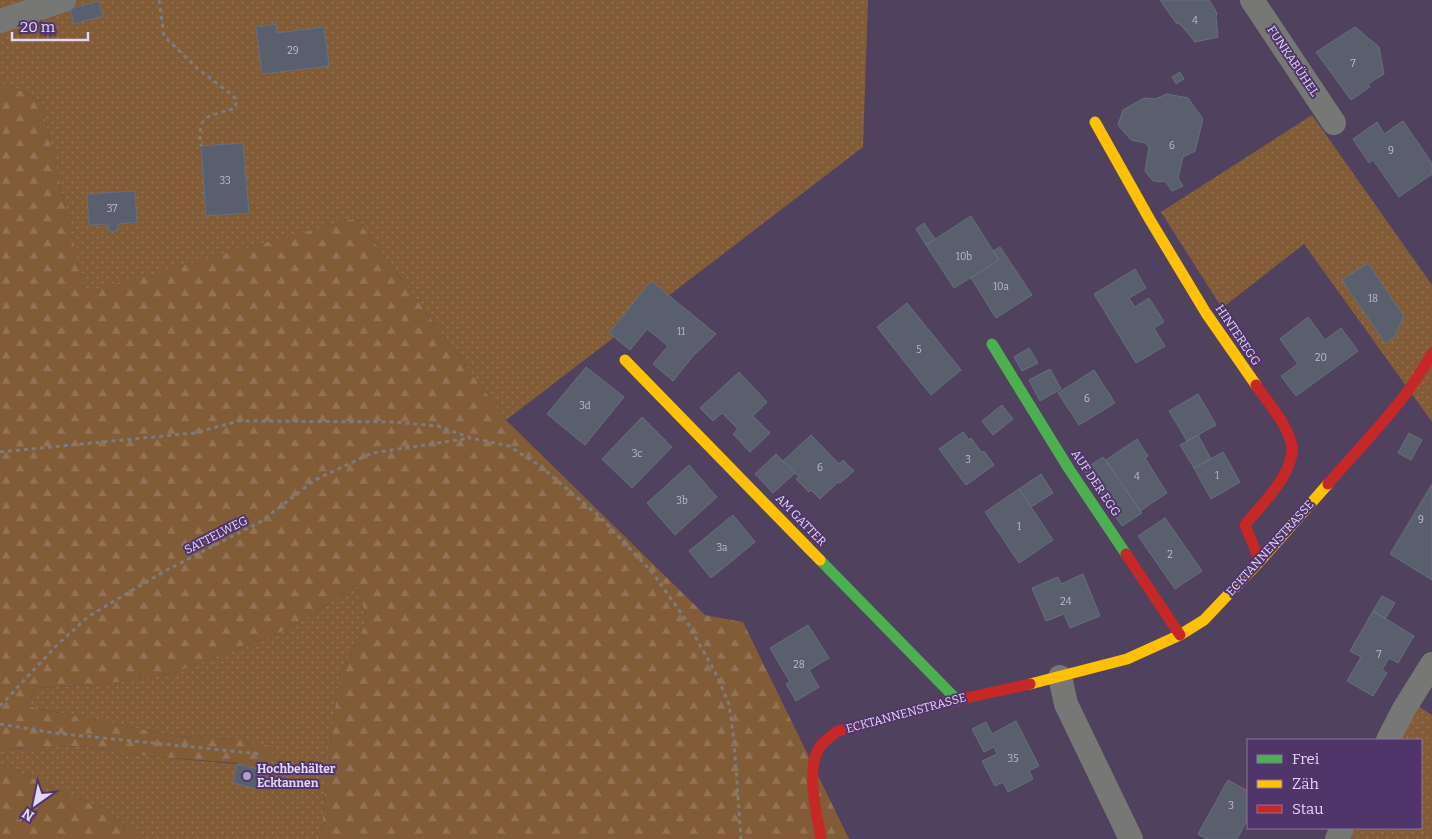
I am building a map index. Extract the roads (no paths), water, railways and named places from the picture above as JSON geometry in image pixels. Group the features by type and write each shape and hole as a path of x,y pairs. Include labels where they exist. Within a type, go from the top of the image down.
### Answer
{"street":[{"path":"0,21 64,0"},
{"name":"FUNKABÜHEL","path":"1252,0 1334,123"},
{"name":"HINTEREGG","path":"1095,122 1150,220 1197,298 1284,426 1290,440 1292,447 1290,464 1282,478 1245,525 1260,561"},
{"name":"AUF DER EGG","path":"992,344 1064,462 1180,635"},
{"name":"ECKTANNENSTRASSE","path":"820,839 812,780 817,752 828,738 838,731 1127,659 1180,635 1204,620 1260,561 1400,401 1421,374 1432,353"},
{"name":"AM GATTER","path":"625,360 957,700"},
{"path":"1389,739 1404,709 1432,664"},
{"path":"1060,677 1066,704 1131,839"}],"place":[{"name":"Hochbehälter Ecktannen","path":"247,776"}]}
